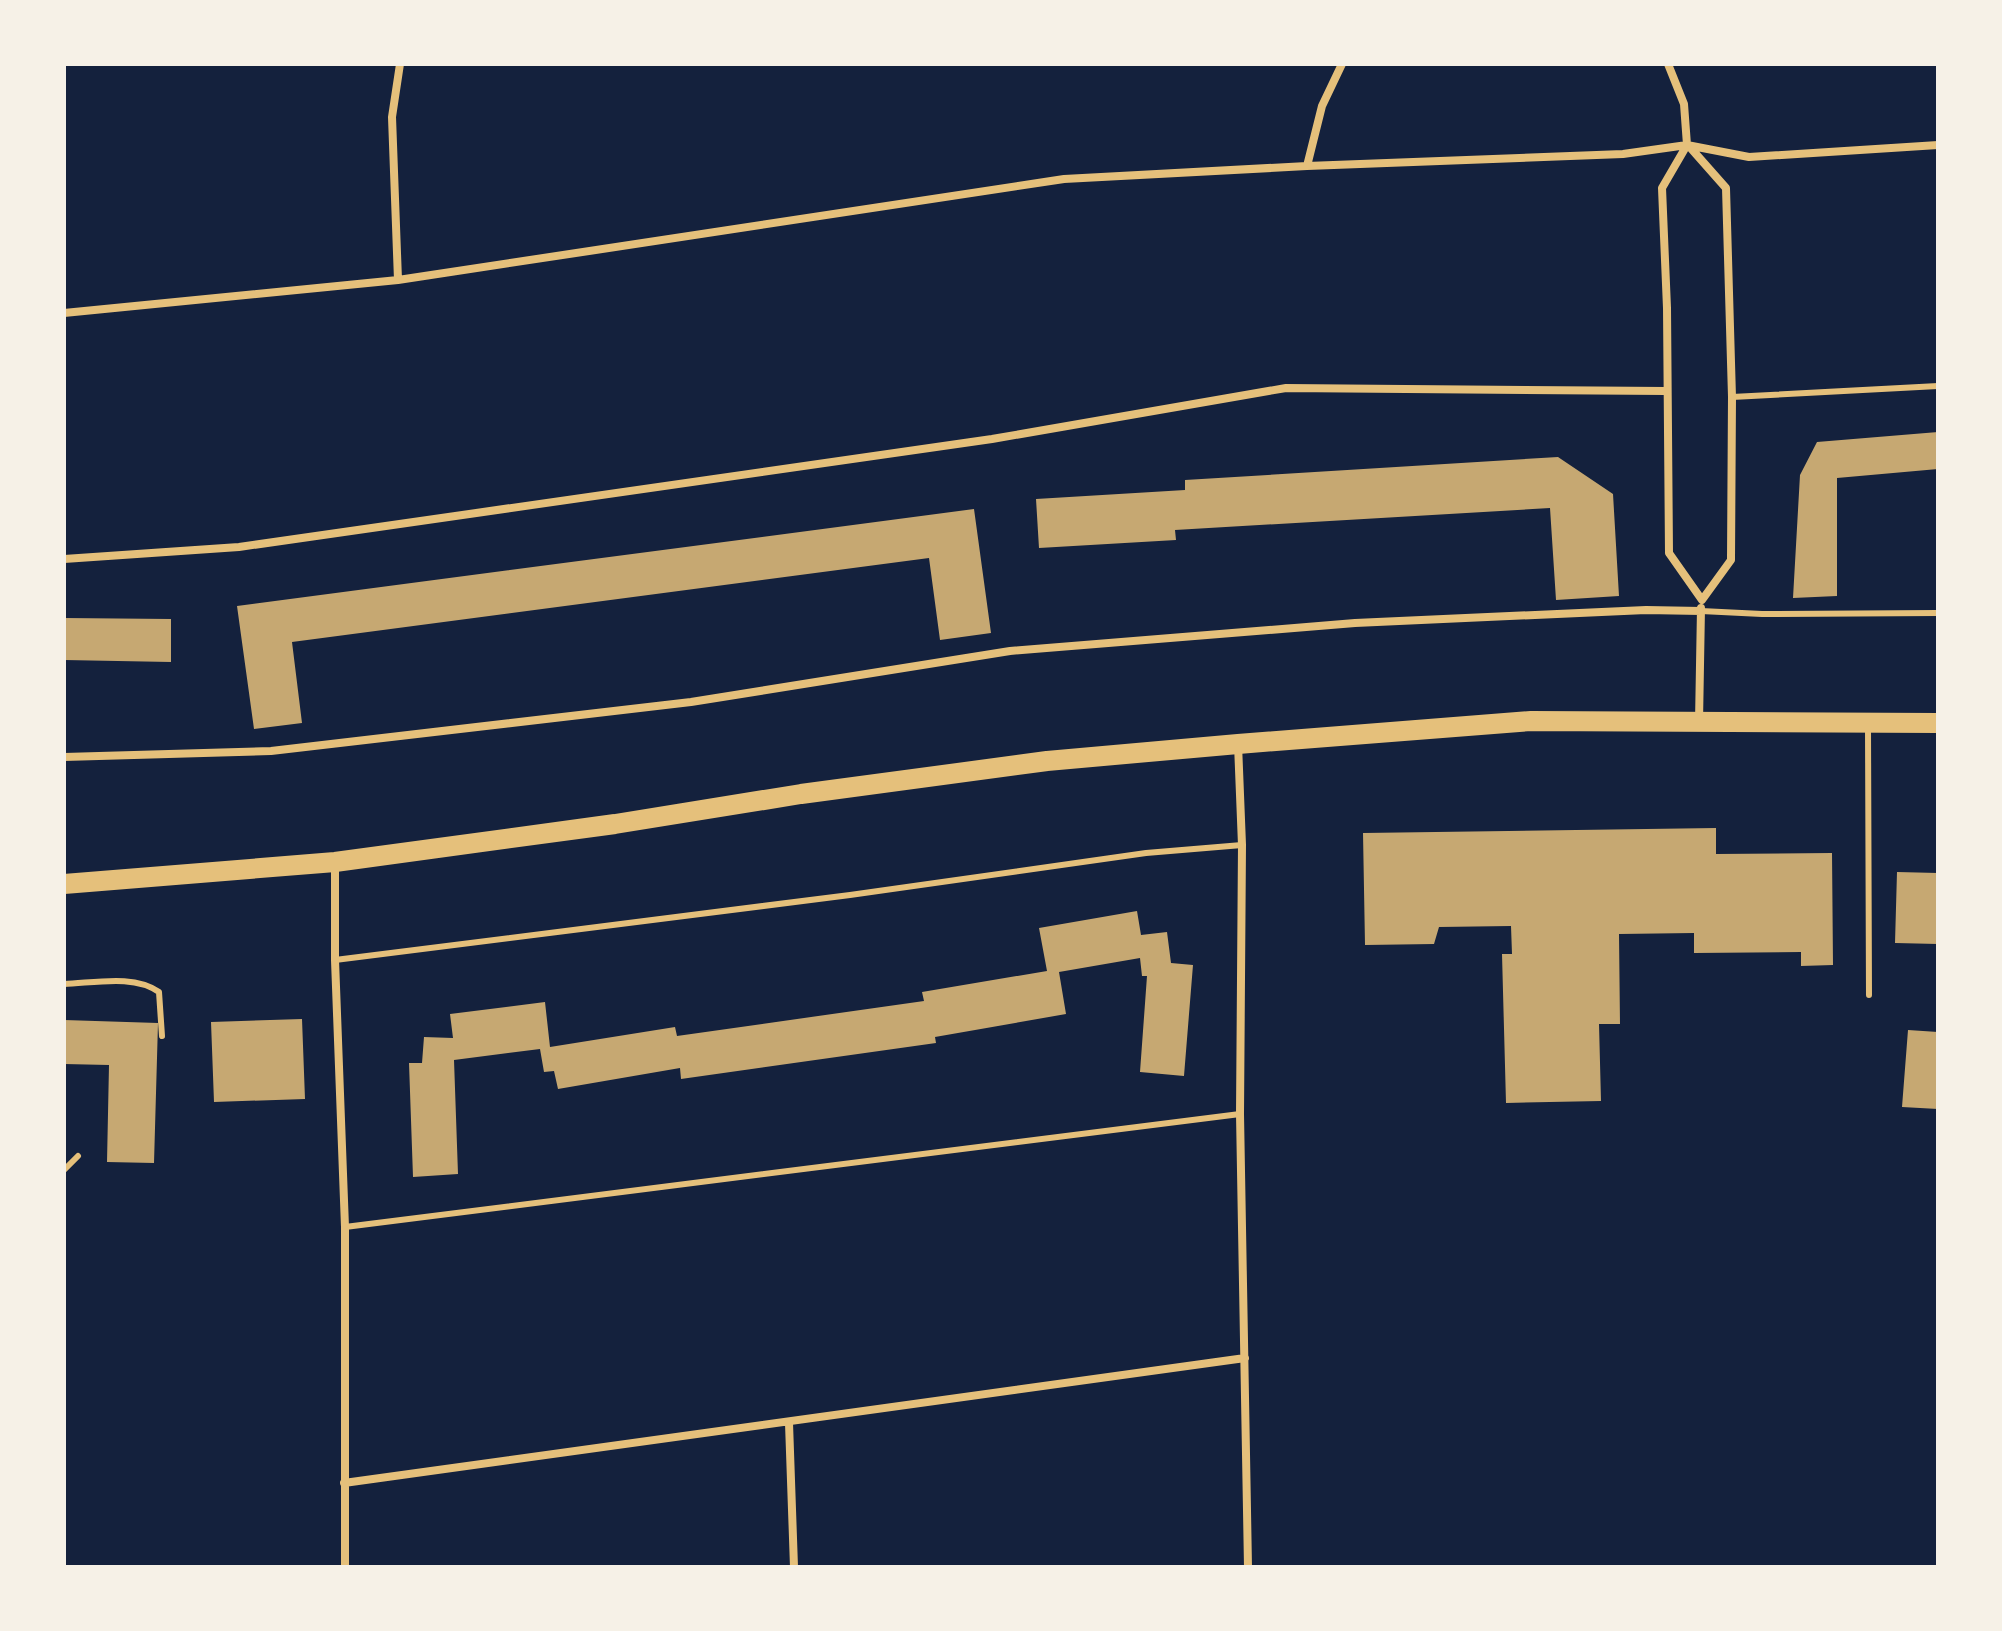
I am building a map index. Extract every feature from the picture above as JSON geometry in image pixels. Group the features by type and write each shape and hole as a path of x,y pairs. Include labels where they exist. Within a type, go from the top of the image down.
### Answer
{"main road":[{"path":"64,884 335,862 1047,761 1238,744 1531,721 1938,723"}],"street":[{"path":"398,280 392,117 400,64"},
{"path":"1307,166 1322,106 1342,64"},
{"path":"1668,64 1684,104 1687,145 1662,188 1667,308 1669,553 1702,600"},
{"path":"64,313 398,280 1064,179 1623,154 1687,145 1749,157 1938,145"},
{"path":"1687,145 1726,188 1732,397 1731,560 1702,600 1699,723"},
{"path":"64,559 239,547 992,439 1286,388 1666,391"},
{"path":"64,757 271,751 691,702 1010,651 1355,623 1646,610 1701,611"},
{"path":"1238,744 1242,845 1240,1114 1248,1567"},
{"path":"335,862 335,960 345,1227 345,1567"},
{"path":"344,1483 1245,1358"},
{"path":"789,1423 794,1567"}],"lane":[{"path":"1732,397 1938,386"},
{"path":"1701,611 1762,614 1938,613"},
{"path":"1868,722 1869,995"},
{"path":"335,960 850,895 1146,853 1242,845"},
{"path":"64,984 137,982 150,986 159,992 162,1036"},
{"path":"345,1227 1240,1114"},
{"path":"64,1170 78,1156"}],"building":[{"path":"1938,432 1938,469 1837,478 1837,596 1793,598 1800,475 1817,442"},
{"path":"1558,457 1613,494 1619,596 1556,600 1550,508 1175,530 1176,540 1039,548 1036,499 1185,490 1185,480"},
{"path":"974,509 991,633 940,640 929,558 292,642 302,723 254,729 237,606"},
{"path":"64,618 171,619 171,662 64,660"},
{"path":"1716,828 1716,854 1832,853 1833,965 1801,966 1801,952 1694,953 1694,933 1619,934 1620,1024 1599,1024 1601,1101 1506,1103 1502,954 1512,954 1511,926 1439,927 1434,944 1365,945 1363,833"},
{"path":"1897,872 1938,873 1938,944 1895,943"},
{"path":"1137,911 1141,935 1167,932 1171,963 1193,965 1184,1076 1140,1072 1147,976 1142,976 1140,958 1059,972 1066,1014 935,1037 936,1043 681,1079 680,1068 558,1089 554,1071 544,1072 540,1049 454,1060 458,1174 413,1177 409,1063 422,1063 424,1037 453,1038 450,1014 545,1002 550,1047 675,1027 677,1036 924,1001 922,992 1047,971 1039,928"},
{"path":"302,1019 305,1099 214,1102 211,1022"},
{"path":"64,1020 158,1023 154,1163 107,1162 109,1065 64,1064"},
{"path":"1908,1030 1938,1032 1938,1109 1902,1107"}]}
